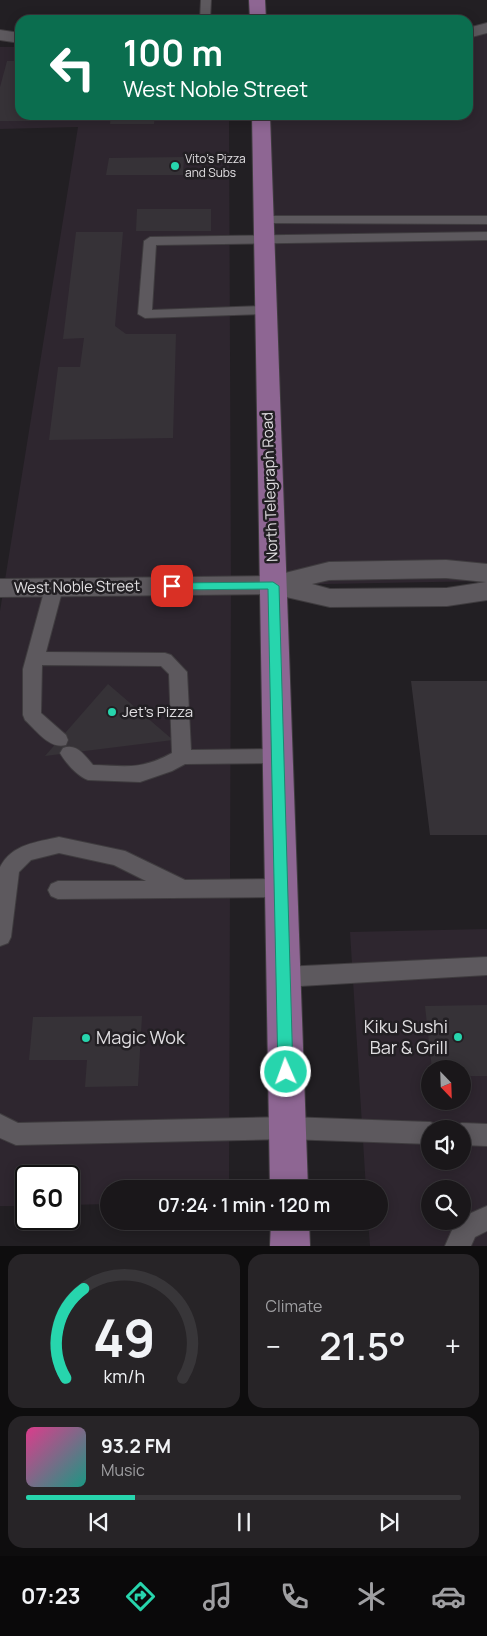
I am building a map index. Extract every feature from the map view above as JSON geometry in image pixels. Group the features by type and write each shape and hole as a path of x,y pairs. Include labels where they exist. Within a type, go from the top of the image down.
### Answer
{"main road":[{"path":"258,0 258,15"},
{"name":"North Telegraph Road","path":"261,120 289,1180"},
{"path":"290,1230 290,1246"}],"street":[{"path":"473,32 487,28"},
{"path":"0,35 15,37"},
{"name":"West Noble Street","path":"273,586 329,571 446,569 487,573"},
{"name":"West Noble Street","path":"0,588 273,586 330,598 447,597 487,591"}],"lane":[{"path":"205,15 206,0"},
{"path":"266,310 145,314 150,241 264,229 487,220"},
{"path":"264,229 487,236"},
{"path":"54,588 32,669 32,714 88,772 140,774 165,766 182,757 277,756"},
{"path":"36,658 165,660 178,672 182,757"},
{"path":"0,937 9,869 25,852 59,845 118,857 183,889"},
{"path":"58,890 281,888"},
{"path":"283,977 487,966"},
{"path":"0,1125 16,1134 287,1128 421,1133"},
{"path":"471,1134 487,1135"},
{"path":"458,1246 466,1228 487,1218"}],"shaded area":[{"path":"487,28 487,581 273,585 261,120 473,120 473,32"},
{"path":"0,47 15,47 15,120 229,120 231,586 229,1180 100,1180 100,1204 80,1205 80,1165 15,1165 15,1206 0,1206 0,611 78,127 0,129"},
{"path":"487,929 487,1246 370,1246 369,1230 388,1230 388,1180 365,1180 350,932"}],"building":[{"path":"7,61 15,61 15,120 51,121 0,121 0,87"},
{"path":"110,120 154,120 154,124 110,124"},
{"path":"184,157 183,175 106,175 109,158"},
{"path":"137,209 211,209 211,231 136,231"},
{"path":"76,232 123,232 115,326 126,334 176,334 173,438 49,440 58,367 80,367 84,338 63,339"},
{"path":"411,681 487,681 487,835 430,835"},
{"name":"Jet's Pizza","path":"108,684 173,740 45,756"},
{"name":"Kiku Sushi Bar & Grill","path":"487,1005 487,1076 471,1076 471,1060 431,1060 425,1006"},
{"name":"Magic Wok","path":"142,1016 138,1086 85,1087 87,1060 29,1060 33,1017"}],"place":[{"name":"Vito's Pizza and Subs","path":"175,166"},
{"name":"Jet's Pizza","path":"112,712"},
{"name":"Kiku Sushi Bar & Grill","path":"458,1037"},
{"name":"Magic Wok","path":"86,1038"}],"route":[{"path":"172,586 273,586 286,1072"}]}
